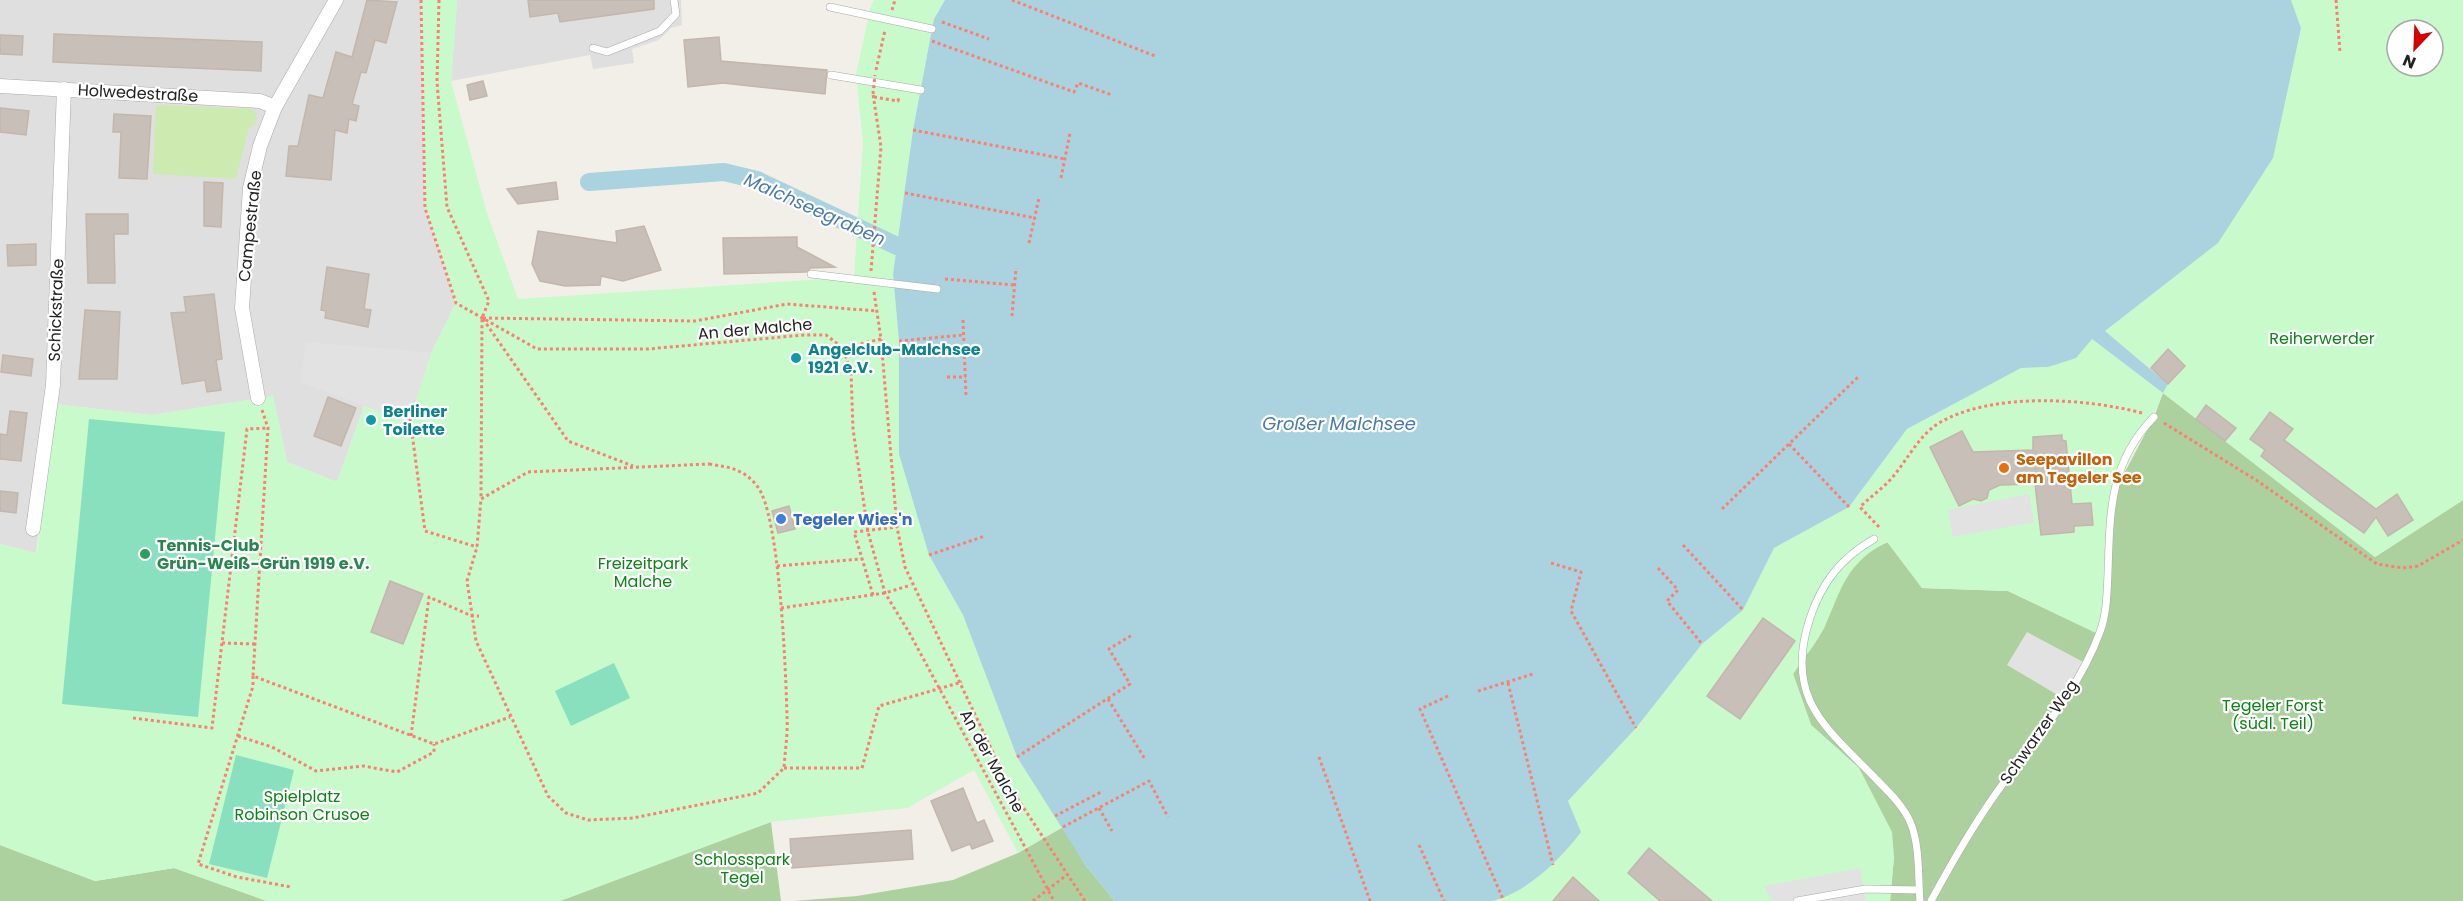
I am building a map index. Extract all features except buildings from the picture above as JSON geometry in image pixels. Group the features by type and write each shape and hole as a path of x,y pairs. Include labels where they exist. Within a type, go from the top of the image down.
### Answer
{"street":[{"name":"Campestraße","path":"258,398 242,308 250,188 260,146 275,107 336,0"},
{"name":"Holwedestraße","path":"0,86 260,100 275,107"},
{"name":"Schickstraße","path":"33,529 53,385 64,89"}],"lane":[{"path":"593,48 607,52 660,31 676,14 674,0"},
{"path":"830,7 932,29"},
{"path":"831,75 921,90"},
{"path":"811,274 937,289"},
{"name":"Schwarzer Weg","path":"1931,901 1963,844 1997,792 2064,702 2102,630 2107,606 2110,507 2116,481 2137,436 2154,417"},
{"path":"1874,539 1839,564 1819,594 1807,626 1804,675 1807,693 1818,718 1886,789 1911,825 1917,848 1920,901"},
{"path":"1797,901 1864,889 1919,890"}],"path":[{"name":"An der Malche","path":"421,0 425,208 456,303 537,349 667,348 804,334 826,335 843,348 851,372 853,429 868,532 885,593 1054,901"},
{"path":"440,0 437,82 447,207 489,301 482,318 481,499 477,547 467,581 476,641 510,717 548,796 566,813 588,820 633,818 758,793 784,768 787,720 777,567 767,507 759,487 740,470 709,464 528,472 481,499"},
{"path":"895,0 888,18 873,94 881,147 872,281 881,339 897,527 911,585 962,681 1008,784 1085,901"},
{"path":"1012,0 1155,57"},
{"path":"2336,0 2340,52"},
{"path":"934,19 989,39"},
{"path":"930,40 1074,92 1078,83 1112,95"},
{"path":"913,130 1065,159"},
{"path":"1061,178 1070,133"},
{"path":"905,193 1035,218"},
{"path":"1029,243 1039,198"},
{"path":"1012,316 1016,268"},
{"path":"937,278 1014,285"},
{"path":"482,318 695,321 787,304 878,311"},
{"path":"482,318 567,441 636,467"},
{"path":"963,320 966,396"},
{"path":"899,341 963,335"},
{"path":"843,348 881,339"},
{"path":"947,377 966,377"},
{"path":"1722,509 1858,377"},
{"path":"258,398 268,428 253,686 198,864 237,877 291,886"},
{"path":"1885,534 1860,507 1891,480 1922,438 1939,423 2001,404 2051,400 2121,407 2154,417 2256,480 2377,564 2388,568 2418,566 2463,540"},
{"path":"410,418 425,531 477,547"},
{"path":"133,718 212,728 247,429 268,428"},
{"path":"1789,444 1849,507"},
{"path":"873,595 854,532 897,527"},
{"path":"929,555 985,536"},
{"path":"1683,545 1743,610"},
{"path":"777,567 862,559"},
{"path":"1551,562 1581,572 1570,611 1636,728"},
{"path":"1658,568 1678,590 1667,601 1702,644"},
{"path":"781,608 885,593 911,585"},
{"path":"411,736 429,597 472,616 479,616"},
{"path":"1017,757 1130,684 1108,650 1132,635"},
{"path":"222,643 255,644"},
{"path":"1478,691 1533,674"},
{"path":"253,676 434,744 510,717"},
{"path":"784,768 862,768 879,706 962,681"},
{"path":"1508,683 1553,866"},
{"path":"1448,696 1420,709 1503,898"},
{"path":"1108,699 1145,759"},
{"path":"238,735 272,747 316,771 363,766 397,772 434,752 434,744"},
{"path":"1319,757 1370,901"},
{"path":"1063,827 1149,780 1168,817"},
{"path":"1055,816 1103,791"},
{"path":"1099,808 1112,831"},
{"path":"1419,845 1444,901"},
{"path":"1033,901 1068,874"}],"shaded area":[{"path":"0,0 421,0 425,208 456,303 431,353 409,422 364,406 337,482 287,462 273,396 152,415 53,404 36,553 0,544"},
{"path":"457,0 681,0 682,25 671,28 659,40 632,49 634,63 593,69 590,55 451,81"},
{"path":"306,342 431,353 409,422 300,382"},
{"path":"2029,494 2034,522 1953,537 1948,510"},
{"path":"2027,632 2087,664 2066,700 2007,665"},
{"path":"1860,868 1866,901 1772,901 1764,886"}],"green space":[{"name":"Freizeitpark Malche","path":"421,0 457,0 451,81 487,213 518,299 854,277 863,143 856,74 871,6 874,0 945,0 934,19 932,29 913,130 893,274 899,341 929,555 963,615 1017,757 1063,827 1018,853 974,770 907,808 771,822 560,901 267,901 174,868 95,881 0,845 0,544 37,553 53,404 152,415 273,396 287,462 337,482 364,406 409,422 431,353 456,303 425,208"},
{"name":"Reiherwerder","path":"2291,0 2463,0 2463,500 2375,557 2163,393 2168,383 2105,331 2218,243 2301,28"},
{"path":"156,105 252,109 257,114 255,125 249,128 236,179 153,174"},
{"path":"2092,339 2163,393 2118,488 2113,520 2109,603 2102,636 2008,591 1922,588 1887,542 1873,550 1854,568 1841,588 1822,632 1793,674 1811,725 1859,768 1892,832 1894,857 1890,901 1492,901 1503,898 1581,832 1568,801 1636,728 1702,644 1743,610 1774,548 1849,507 1907,429 2021,368 2048,367"},
{"name":"Tegeler Forst (südl. Teil)","path":"2163,393 2375,557 2463,500 2463,901 1890,901 1894,857 1859,768 1811,725 1793,674 1824,628 1832,603 1849,573 1867,552 1888,542 1922,588 2008,591 2091,630 2118,485 2154,417"},
{"name":"Tennis-Club Grün-Weiß-Grün 1919 e.V.","path":"89,419 225,432 198,717 62,704"},
{"path":"614,663 630,698 571,726 555,691"},
{"path":"236,755 294,770 267,878 209,864"},
{"name":"Schlosspark Tegel","path":"771,822 781,901 560,901"},
{"name":"Schlosspark Tegel","path":"1063,827 1086,866 1115,901 793,901 857,896 953,880 1018,853"},
{"path":"0,845 95,881 174,868 267,901 0,901"}],"water":[{"name":"Großer Malchsee","path":"945,0 2291,0 2301,28 2273,158 2218,243 2105,331 2168,384 2163,393 2092,339 2076,358 2048,367 2021,368 1907,429 1849,507 1774,548 1743,610 1702,644 1636,728 1568,801 1581,832 1553,864 1530,883 1505,897 1492,901 1115,901 1086,866 1017,757 963,615 929,555 899,454 899,341 893,274 913,130 932,29 934,19"}],"waterway":[{"name":"Malchseegraben","path":"589,182 724,172 757,180 897,246"}],"place":[{"name":"Angelclub-Malchsee 1921 e.V.","path":"796,358"},
{"name":"Berliner Toilette","path":"371,420"},
{"name":"Seepavillon am Tegeler See","path":"2004,468"},
{"name":"Tegeler Wies'n","path":"781,519"},
{"name":"Tennis-Club Grün-Weiß-Grün 1919 e.V.","path":"145,554"}],"park label":[{"name":"Spielplatz Robinson Crusoe","path":"302,805"}]}
